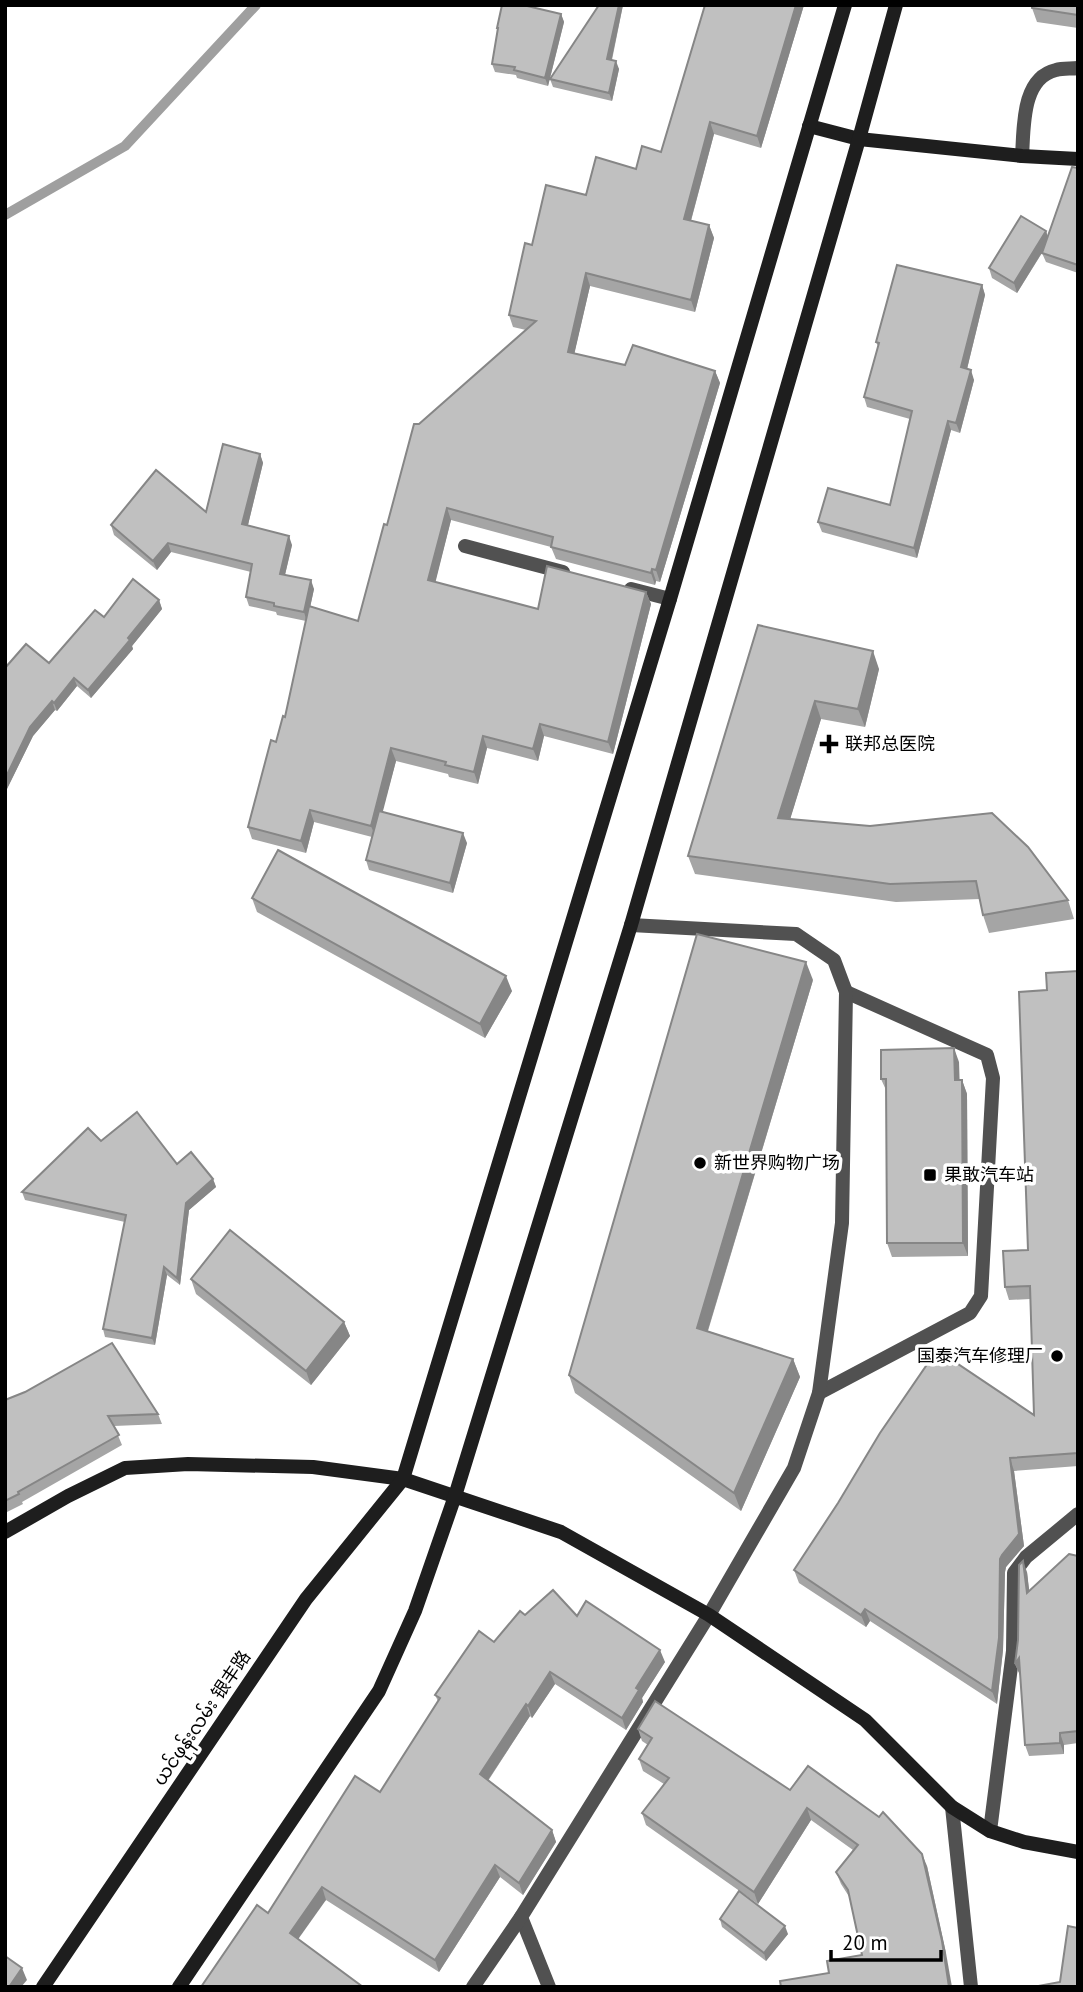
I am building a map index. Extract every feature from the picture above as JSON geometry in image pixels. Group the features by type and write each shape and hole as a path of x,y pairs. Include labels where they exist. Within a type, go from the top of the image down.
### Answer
{"main road":[{"path":"403,1479 670,599 845,5"},
{"path":"179,1987 379,1691 415,1611 455,1496 631,925 896,5"},
{"path":"809,126 859,139 1022,156 1078,159"},
{"path":"5,1532 68,1496 125,1468 188,1464 313,1467 403,1479 561,1532 709,1615 865,1720 952,1807 989,1830 1024,1842 1078,1852"},
{"name":"ယင်ဖုန်းလမ်း 银丰路","path":"43,1987 306,1599 403,1479"}],"street":[{"path":"1022,156 1027,101 1038,79 1054,70 1078,68"},
{"path":"465,546 580,576"},
{"path":"619,586 670,599"},
{"path":"473,1987 521,1917 709,1615 794,1468 820,1393 842,1223 846,992 834,960 796,934 631,925"},
{"path":"820,1393 970,1312 981,1296 993,1077 987,1055 846,992"},
{"path":"989,1830 1013,1651 1014,1573 1026,1556 1078,1514"},
{"path":"952,1807 971,1987"},
{"path":"521,1917 549,1987"}],"building":[{"path":"502,5 523,5 561,14 545,78 514,70 515,67 492,64"},
{"path":"599,5 619,5 607,59 616,61 609,93 550,79"},
{"path":"705,5 796,5 757,136 710,122 684,219 709,225 691,300 586,273 568,352 625,365 633,345 715,371 656,570 652,569 651,573 551,547 553,537 447,508 428,580 538,609 547,566 646,592 608,742 540,724 533,749 483,736 474,772 391,748 371,826 310,810 301,841 248,827 271,740 276,742 283,716 285,717 309,606 358,621 414,424 419,424 536,321 509,315 525,243 532,245 546,185 586,195 596,157 636,169 642,146 661,152"},
{"path":"1032,5 1078,5 1078,15 1032,8"},
{"path":"1072,167 1078,168 1078,265 1042,253"},
{"path":"1021,216 1046,231 1014,283 989,268"},
{"path":"897,265 982,285 961,367 971,370 956,423 948,421 914,548 818,522 828,488 890,505 912,411 864,397"},
{"path":"223,444 260,454 242,524 289,536 280,574 311,580 304,612 246,597 252,564 168,543 153,561 111,525 156,470 206,512"},
{"path":"133,579 159,600 88,690 74,678 54,703 52,701 30,727 5,779 5,668 26,644 49,663 95,610 104,617"},
{"path":"758,625 873,651 858,709 815,701 778,818 870,826 992,813 1028,847 1068,900 983,915 976,881 890,884 688,856"},
{"path":"379,811 463,833 450,883 366,860"},
{"path":"278,850 506,976 480,1024 252,898"},
{"name":"新世界购物广场","path":"697,934 806,962 697,1328 793,1359 734,1493 569,1375"},
{"path":"1078,971 1078,1453 1010,1458 1019,1534 1000,1559 999,1638 992,1691 865,1609 861,1615 794,1570 880,1433 937,1350 1034,1415 1030,1286 1005,1287 1003,1251 1028,1250 1019,992 1047,990 1046,973"},
{"name":"果敢汽车站","path":"954,1048 955,1080 962,1080 963,1243 887,1243 886,1079 881,1079 881,1050"},
{"path":"137,1112 177,1164 191,1152 213,1179 186,1203 177,1278 164,1267 152,1338 103,1329 126,1215 22,1192 88,1128 101,1141"},
{"path":"230,1230 344,1322 306,1371 191,1279"},
{"path":"112,1343 158,1414 108,1416 119,1435 5,1501 5,1400 25,1392"},
{"path":"1069,1554 1078,1556 1078,1731 1060,1733 1060,1743 1025,1745 1019,1658 1015,1664 1019,1565 1023,1561 1027,1593"},
{"path":"553,1590 577,1616 586,1601 660,1650 636,1688 639,1690 622,1718 550,1672 480,1774 552,1830 519,1883 495,1865 435,1960 322,1887 290,1933 363,1987 201,1987 257,1905 268,1913 355,1776 380,1792 440,1698 435,1695 479,1631 494,1642 520,1611 525,1615"},
{"path":"655,1701 790,1790 808,1766 879,1817 883,1812 922,1854 942,1941 949,1987 781,1987 780,1981 829,1973 827,1961 862,1955 848,1890 836,1872 858,1845 807,1808 754,1892 642,1813 669,1778 639,1759 652,1738 638,1729"},
{"path":"739,1891 785,1926 764,1953 720,1919"},
{"path":"1068,1926 1078,1928 1078,1987 1033,1987 1060,1982"},
{"path":"5,1956 22,1968 9,1987 5,1987"}],"waterway":[{"path":"5,215 125,146 256,5"}],"place":[{"name":"联邦总医院","path":"829,744"},
{"name":"新世界购物广场","path":"700,1163"},
{"name":"果敢汽车站","path":"930,1175"},
{"name":"国泰汽车修理厂","path":"1057,1356"}]}
